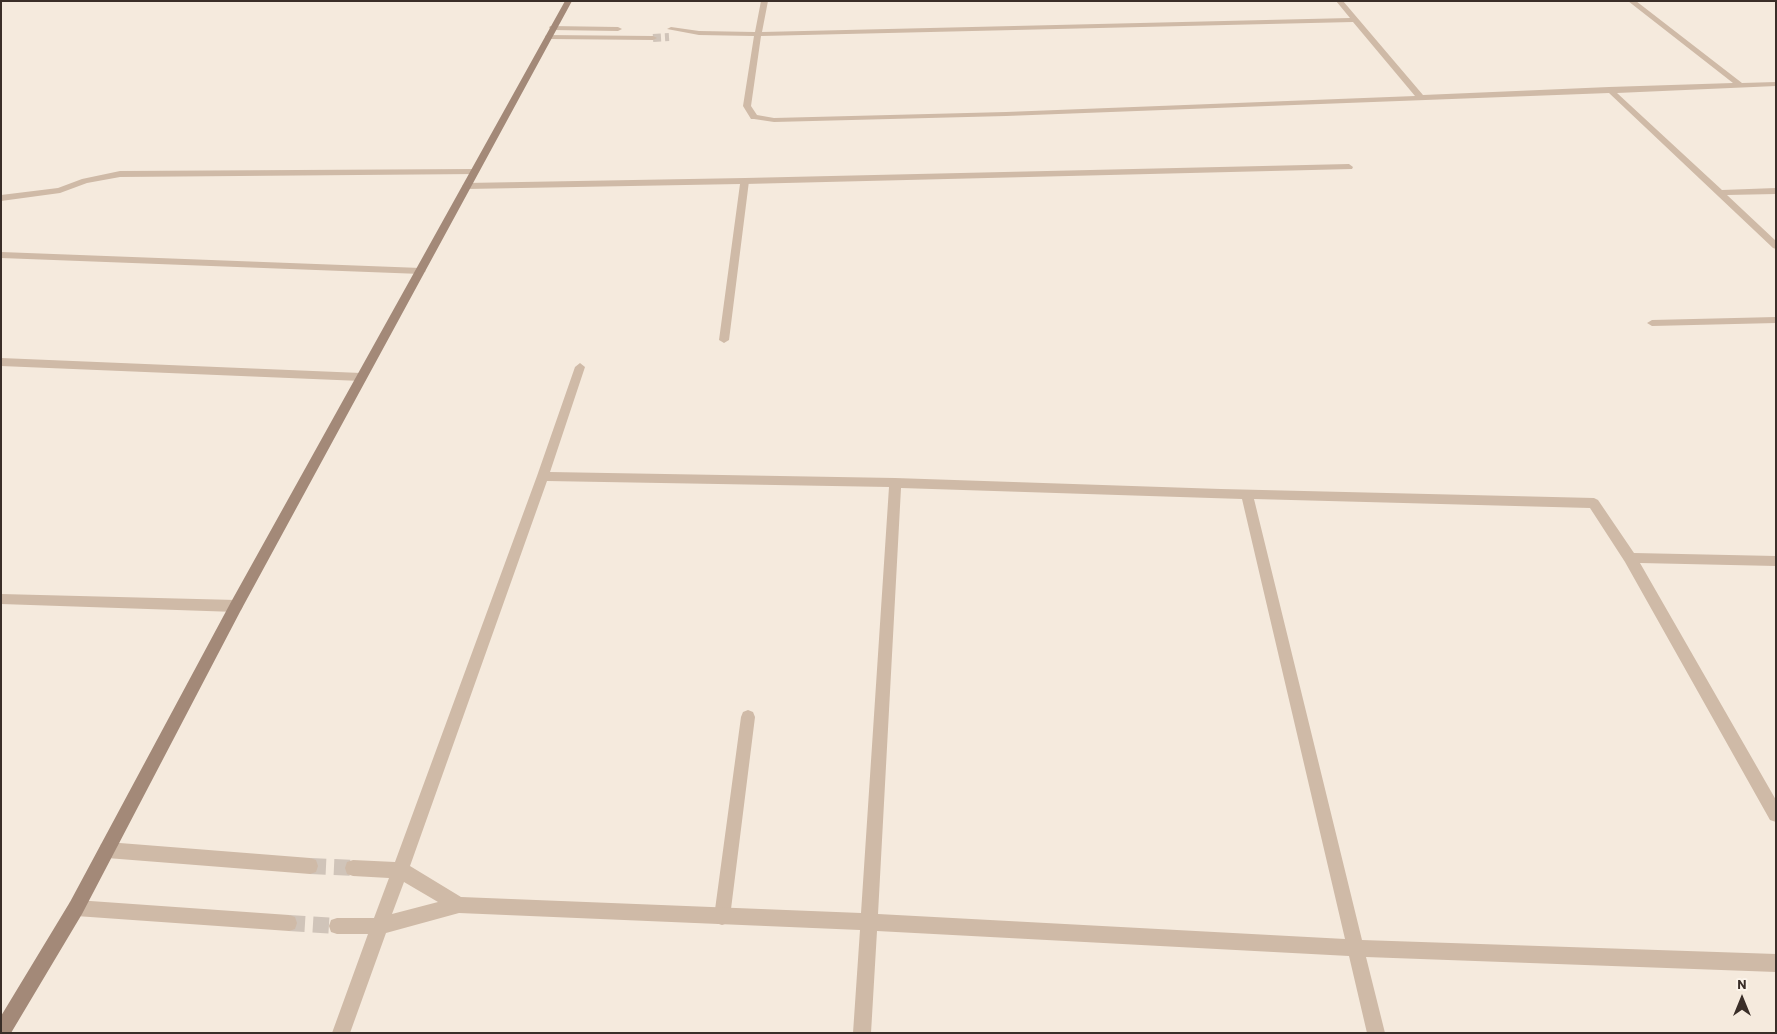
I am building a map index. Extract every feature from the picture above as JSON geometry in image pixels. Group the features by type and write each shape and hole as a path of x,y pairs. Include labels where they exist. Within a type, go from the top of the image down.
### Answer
{"main road":[{"path":"1,1033 76,908 236,606 569,1"}],"street":[{"path":"766,1 758,34 747,106 754,117 774,120 1006,114 1609,89 1776,84"},
{"path":"1339,1 1420,97"},
{"path":"1630,1 1739,84"},
{"path":"670,33 758,34 1355,20"},
{"path":"551,33 629,29"},
{"path":"551,33 654,38"},
{"path":"1609,89 1776,246"},
{"path":"466,186 1349,167"},
{"path":"1,198 60,190 120,174 474,172"},
{"path":"724,340 745,181"},
{"path":"1720,193 1776,191"},
{"path":"1,256 421,271"},
{"path":"1652,323 1776,320"},
{"path":"1,362 361,377"},
{"path":"341,1033 543,476 580,367"},
{"path":"543,476 895,483 1594,503 1630,558 1776,815"},
{"path":"862,1033 895,483"},
{"path":"1247,494 1376,1033"},
{"path":"1630,558 1776,561"},
{"path":"1,599 236,606"},
{"path":"722,917 748,717"},
{"path":"107,850 310,866"},
{"path":"353,868 400,870 459,905"},
{"path":"337,926 380,926 459,905 870,922 1355,948 1776,963"},
{"path":"76,908 289,923"}],"tunnel":[{"path":"653,38 669,37"},
{"path":"310,866 353,868"},
{"path":"289,923 337,926"}]}
